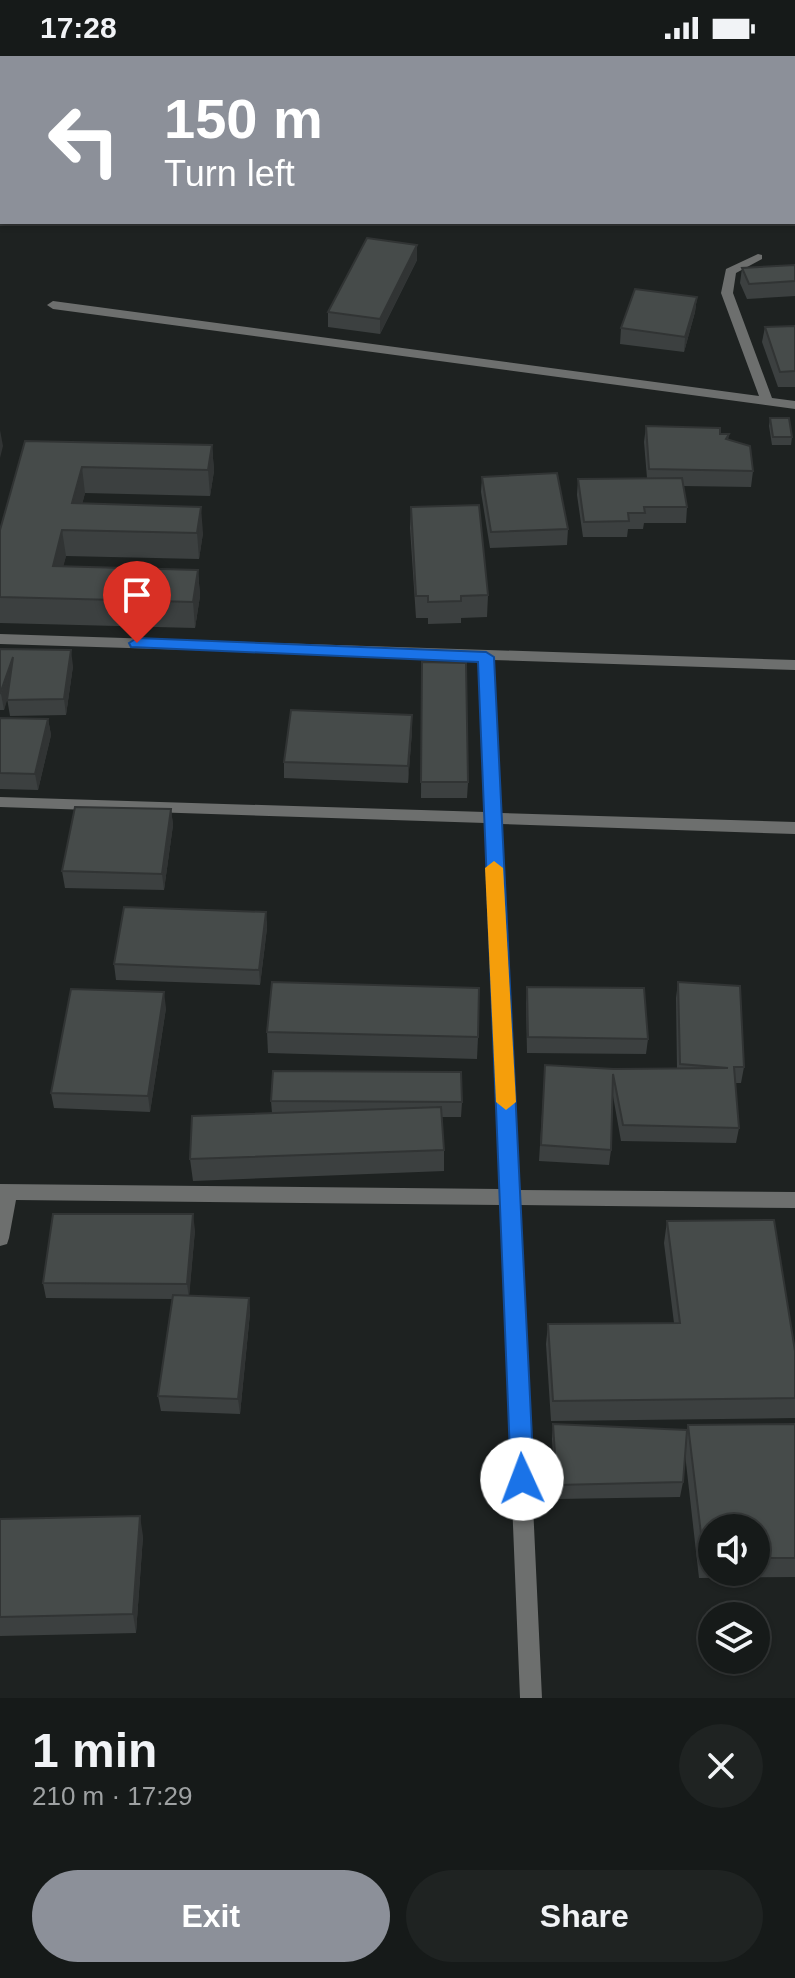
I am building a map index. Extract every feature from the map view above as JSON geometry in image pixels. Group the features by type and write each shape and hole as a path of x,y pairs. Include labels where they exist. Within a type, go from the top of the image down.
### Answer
{"street":[{"path":"758,257 730,271 727,293 767,401"},
{"path":"53,305 795,405"},
{"path":"0,639 795,665"},
{"path":"486,657 491,815 512,1196 531,1698"},
{"path":"0,802 491,815 795,828"},
{"path":"0,1238 4,1192 795,1200"}],"building":[{"path":"367,238 417,245 380,319 328,312"},
{"path":"795,265 795,281 749,284 742,268"},
{"path":"635,289 697,297 685,337 621,328"},
{"path":"795,326 795,371 780,372 765,327"},
{"path":"770,418 789,418 792,437 773,437"},
{"path":"646,426 720,428 720,434 729,434 726,439 750,446 753,471 649,469"},
{"path":"25,441 212,445 208,470 82,467 72,503 201,507 197,533 62,530 53,566 198,570 193,602 0,597 0,530"},
{"path":"557,473 568,529 491,532 482,477"},
{"path":"682,478 687,507 644,507 645,513 628,513 629,521 584,522 578,479"},
{"path":"479,505 488,595 461,596 461,601 428,602 428,596 416,596 411,507"},
{"path":"0,649 71,650 64,699 7,700 13,657 0,694"},
{"path":"422,662 466,663 468,782 421,782"},
{"path":"291,710 412,715 408,766 284,762"},
{"path":"0,718 48,719 35,774 0,773"},
{"path":"75,807 171,809 162,874 62,871"},
{"path":"124,907 266,912 259,970 114,964"},
{"path":"272,982 479,988 478,1037 267,1032"},
{"path":"678,982 740,986 744,1067 734,1067 739,1128 623,1125 613,1074 611,1150 541,1145 545,1065 614,1069 728,1068 680,1064"},
{"path":"527,987 644,988 648,1039 528,1037"},
{"path":"71,989 164,992 148,1096 51,1093"},
{"path":"273,1071 461,1072 462,1102 271,1101"},
{"path":"441,1107 444,1150 190,1159 192,1116"},
{"path":"53,1214 193,1214 187,1284 43,1283"},
{"path":"774,1220 795,1351 795,1398 553,1401 548,1324 680,1323 667,1221"},
{"path":"173,1295 249,1298 238,1399 158,1396"},
{"path":"553,1424 687,1430 683,1482 557,1485"},
{"path":"795,1424 795,1558 770,1558 770,1514 699,1514 688,1425"},
{"path":"140,1516 133,1614 0,1617 0,1519"}],"slow traffic":[{"path":"494,868 506,1102"}],"route":[{"path":"137,643 486,657 522,1479"}]}
